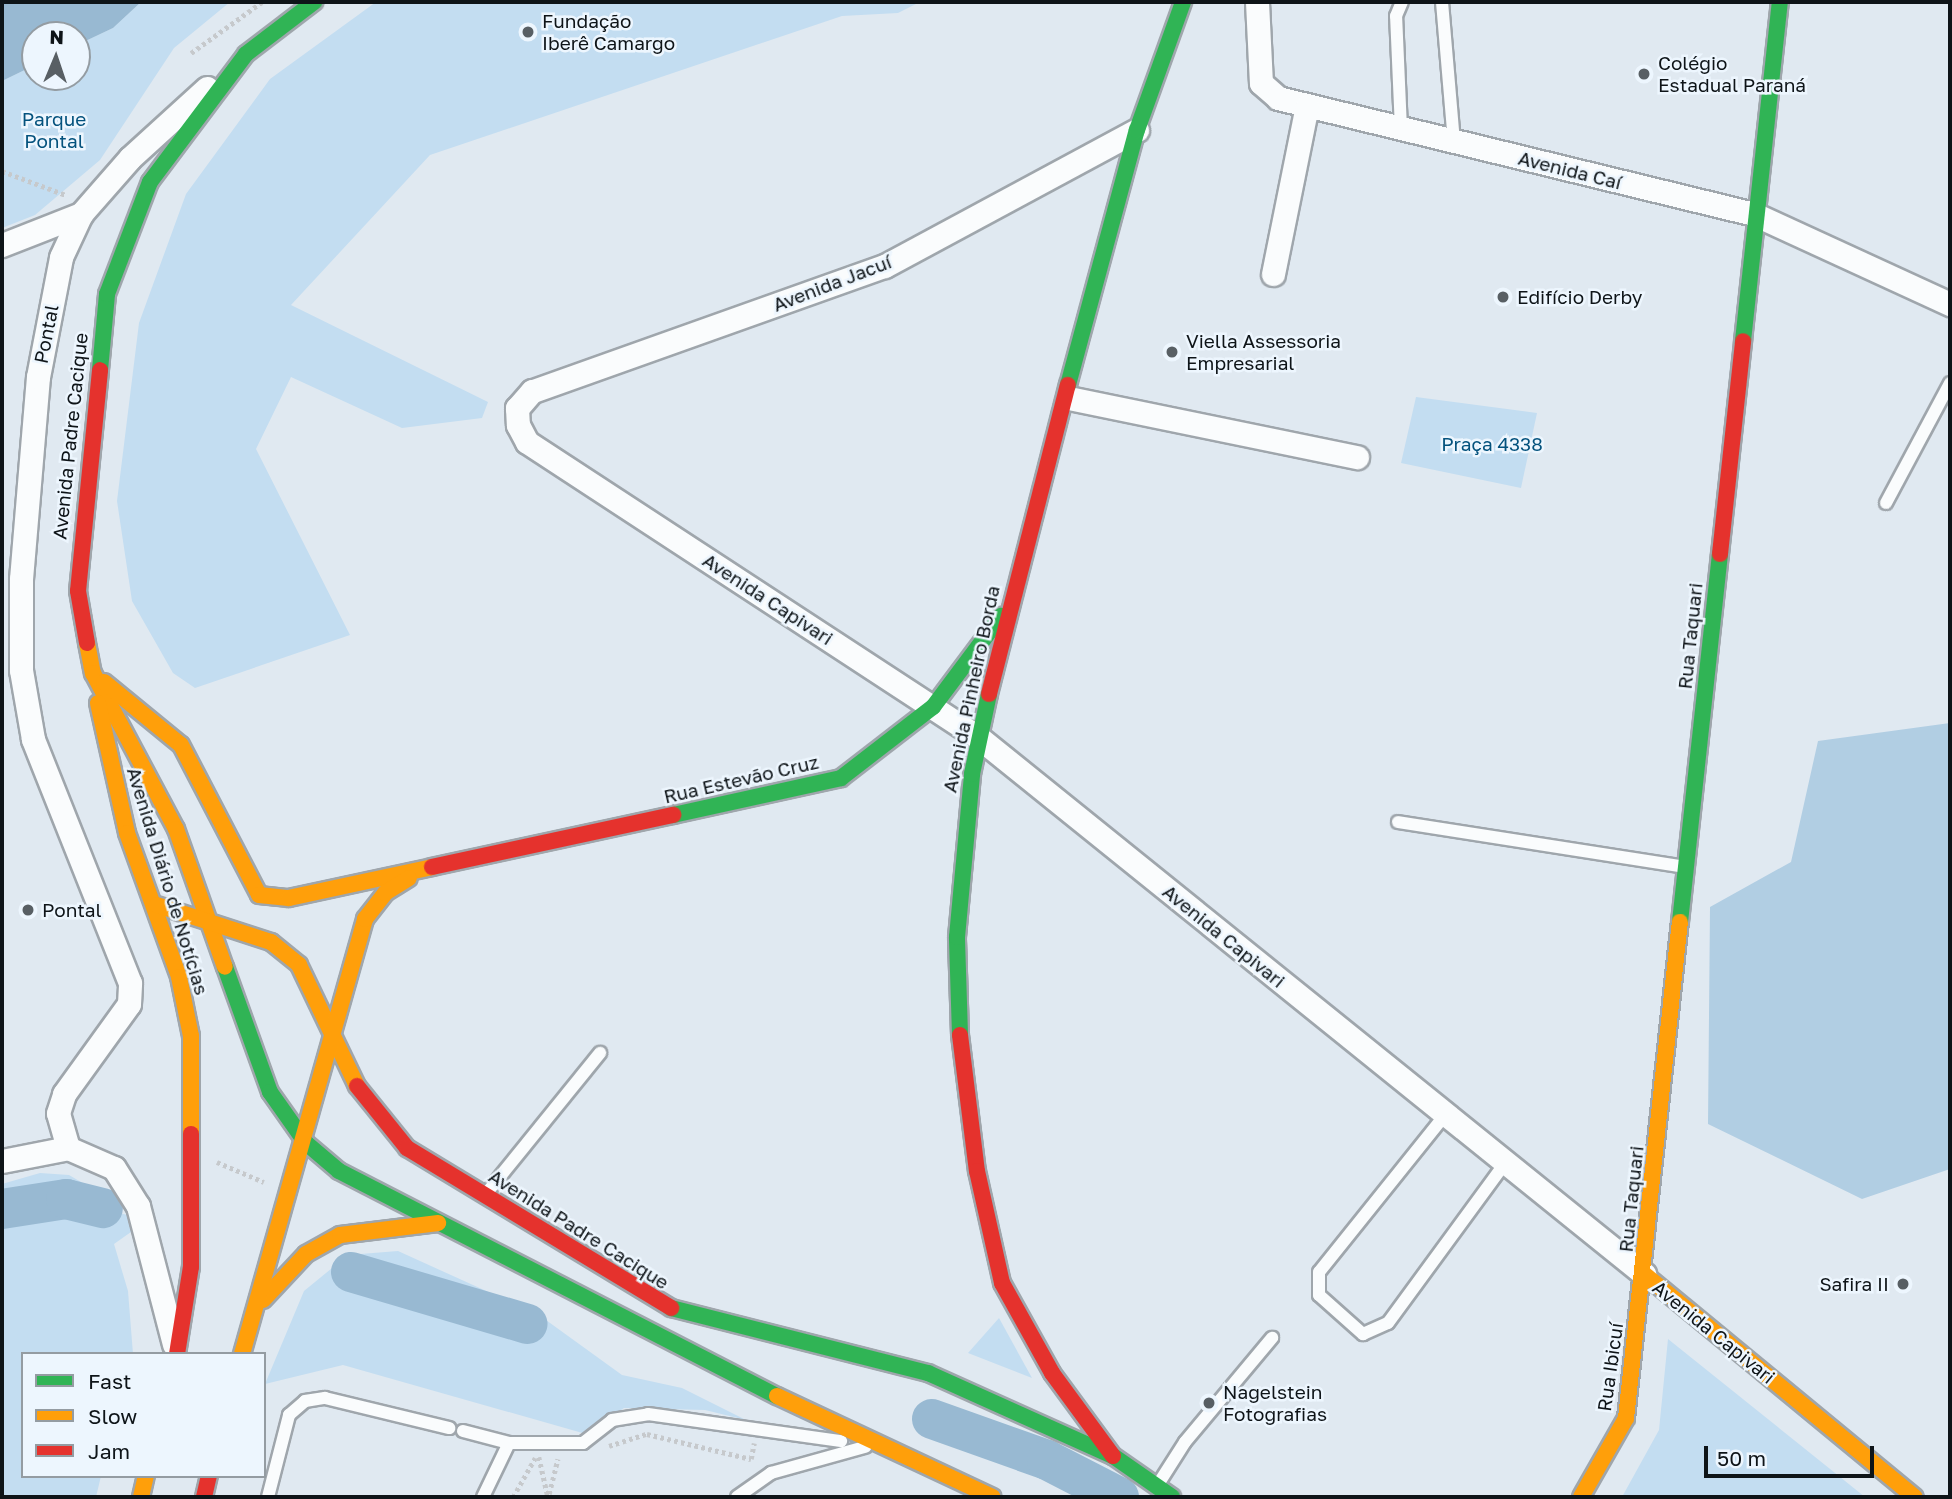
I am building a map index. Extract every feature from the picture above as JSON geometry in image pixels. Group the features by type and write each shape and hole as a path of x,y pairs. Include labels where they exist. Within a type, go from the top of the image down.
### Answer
{"main road":[{"name":"Avenida Padre Cacique","path":"314,2 246,54 150,182 107,294 78,592 93,673 176,829 270,1092 306,1143 340,1171 873,1445 993,1497"},
{"name":"Avenida Pinheiro Borda","path":"1113,1455 1052,1373 1002,1283 977,1171 960,1047 957,937 978,737 1008,606 1069,398 1137,130 1183,2"},
{"name":"Rua Taquari","path":"1644,1274 1754,214 1780,2"},
{"name":"Rua Estevão Cruz","path":"93,673 181,745 259,895 289,898 414,875 841,778 933,707 1008,606"},
{"name":"Avenida Diário de Notícias","path":"93,673 127,833 157,905 191,1036 195,1152 191,1267 177,1352"},
{"path":"243,1352 306,1143 365,919 385,893 414,875"},
{"name":"Avenida Padre Cacique","path":"157,905 271,942 299,965 332,1041 363,1099 407,1148 659,1305 928,1373 1113,1455"},
{"path":"257,1307 306,1254 340,1235 382,1225 442,1223"},
{"name":"Rua Ibicuí","path":"1581,1497 1626,1418 1644,1274"},
{"name":"Avenida Capivari","path":"1644,1274 1915,1497"},
{"path":"1113,1455 1172,1497"},
{"path":"141,1497 146,1478"},
{"path":"204,1497 209,1478"}],"street":[{"name":"Avenida Caí","path":"1263,5 1261,83 1278,98 1754,214 1950,304"},
{"name":"Pontal","path":"68,1148 58,1112 64,1094 129,1004 130,982 33,739 21,670 21,579 38,377 61,257 81,214 130,158 246,54"},
{"path":"1273,274 1307,106"},
{"name":"Avenida Jacuí","path":"517,408 531,391 884,266 1137,130"},
{"path":"2,245 81,214"},
{"path":"1069,398 1357,457"},
{"name":"Avenida Capivari","path":"517,408 527,442 978,737 1644,1274"},
{"path":"2,1161 68,1148 114,1168 129,1186 176,1352"}],"lane":[{"path":"1401,129 1396,16 1402,2"},
{"path":"1442,2 1454,142"},
{"path":"1886,503 1950,383"},
{"path":"1398,822 1687,868"},
{"path":"484,1195 600,1053"},
{"path":"1445,1115 1319,1272 1318,1295 1363,1334 1388,1323 1505,1163"},
{"path":"1157,1486 1185,1442 1272,1338"},
{"path":"268,1497 289,1415 305,1401 325,1398 449,1428"},
{"path":"463,1431 509,1443 583,1443 630,1414 873,1445"},
{"path":"484,1495 509,1443"},
{"path":"737,1497 771,1473 873,1445"}],"path":[{"path":"191,52 262,2"},
{"path":"2,171 66,196"},
{"path":"195,1152 291,1194"},
{"path":"602,1448 647,1434 751,1459 757,1430"},
{"path":"538,1453 558,1458 569,1457"},
{"path":"538,1453 548,1497"},
{"path":"513,1497 538,1453"},
{"path":"548,1497 558,1458"}],"green space":[{"name":"Parque Pontal","path":"141,2 230,2 174,48 100,160 35,215 2,228 2,81 21,72 21,91 91,91 91,38 113,28"},
{"path":"376,2 920,2 898,13 842,16 430,155 291,305 488,402 482,418 402,428 291,377 256,449 350,635 195,688 173,673 132,601 117,501 139,323 186,194 270,79"},
{"name":"Praça 4338","path":"1416,397 1537,413 1521,488 1401,463"},
{"path":"40,1173 69,1175 98,1192 103,1209 148,1220 114,1244 128,1291 133,1352 21,1352 21,1478 101,1478 96,1497 2,1497 2,1184"},
{"path":"398,1251 539,1315 622,1375 682,1388 746,1420 705,1410 624,1408 586,1434 343,1365 266,1384 304,1291 348,1255"},
{"path":"999,1318 1032,1378 968,1353"},
{"path":"1668,1339 1865,1497 1622,1497 1659,1430"}],"shaded area":[{"path":"2,2 141,2 113,28 91,38 91,21 21,21 21,72 2,81"},
{"path":"1950,723 1950,1169 1862,1199 1708,1124 1710,907 1791,862 1818,741"}],"waterway":[{"path":"2,1209 66,1199 103,1208"},
{"path":"351,1272 528,1324"},
{"path":"932,1419 1047,1460 1119,1497"}],"traffic: fast":[{"path":"100,370 107,294 150,182 246,54 314,2"},
{"path":"1068,385 1137,130 1183,2"},
{"path":"1743,341 1780,2"},
{"path":"1680,922 1720,554"},
{"path":"673,815 841,778 933,707 1001,616"},
{"path":"960,1035 957,937 972,774 989,694"},
{"path":"225,967 270,1092 306,1143 339,1171 777,1396"},
{"path":"671,1308 928,1373 1113,1456 1172,1497"}],"traffic: slow":[{"path":"87,643 93,673 176,829 225,967"},
{"path":"104,682 181,745 259,895 289,898 432,867"},
{"path":"98,703 127,833 179,977 191,1036 191,1134"},
{"path":"243,1352 365,919 385,893 409,878"},
{"path":"157,905 271,942 299,965 357,1086"},
{"path":"1581,1497 1626,1418 1680,922"},
{"path":"263,1300 306,1254 340,1235 438,1223"},
{"path":"1644,1274 1915,1497"},
{"path":"777,1396 993,1497"},
{"path":"141,1497 146,1478"}],"traffic: jam":[{"path":"1720,554 1743,341"},
{"path":"87,643 78,591 100,370"},
{"path":"989,694 1068,385"},
{"path":"432,867 673,815"},
{"path":"960,1035 977,1171 1002,1283 1052,1373 1113,1456"},
{"path":"357,1086 407,1148 671,1308"},
{"path":"177,1352 191,1267 191,1134"},
{"path":"204,1497 209,1478"}],"place":[{"name":"Fundação Iberê Camargo","path":"528,32"},
{"name":"Colégio Estadual Paraná","path":"1644,74"},
{"name":"Edifício Derby","path":"1503,297"},
{"name":"Viella Assessoria Empresarial","path":"1172,352"},
{"name":"Pontal","path":"28,910"},
{"name":"Safira II","path":"1903,1284"},
{"name":"Nagelstein Fotografias","path":"1209,1403"}]}
